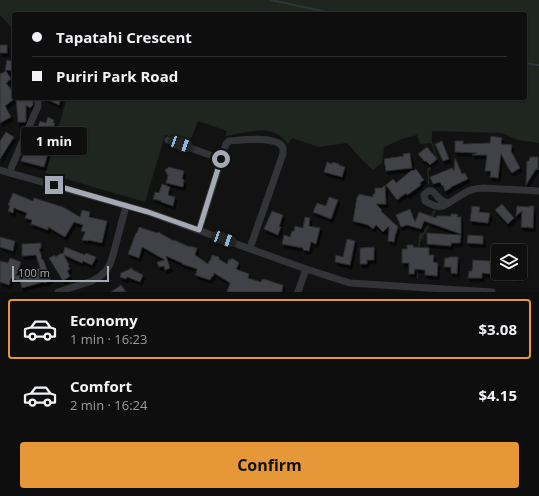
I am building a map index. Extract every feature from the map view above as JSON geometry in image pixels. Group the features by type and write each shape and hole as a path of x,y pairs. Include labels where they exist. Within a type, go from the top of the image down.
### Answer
{"street":[{"path":"10,173 38,106 38,100"},
{"path":"199,230 226,144 229,141 262,139 277,142 284,148 283,154 250,248"},
{"path":"168,140 221,159"},
{"path":"0,170 148,212 346,282 357,284 492,292"},
{"path":"447,203 469,190 478,188 539,191"},
{"path":"58,292 92,281 106,271 113,255 126,206"},
{"path":"298,292 306,269"}],"shaded area":[{"path":"0,0 539,0 539,143 518,140 502,133 432,131 432,141 437,156 437,161 436,164 429,170 428,185 427,169 434,164 436,157 431,143 420,144 417,135 402,139 384,147 382,163 373,170 347,143 319,147 292,138 288,144 279,135 273,132 260,130 225,136 227,131 198,121 191,139 186,138 185,141 165,135 145,202 45,173 66,100 527,100 527,12 12,12 12,28 0,15"},
{"path":"433,210 436,211 420,242 418,278 416,278 419,235 428,225"}],"building":[{"path":"0,45 7,45 7,53 0,53"},
{"path":"7,60 12,61 12,71 5,70"},
{"path":"6,71 11,79 6,83 12,90 13,100 5,106 11,117 0,123 0,74"},
{"path":"16,100 33,100 33,105 30,108 26,105 26,122 18,122"},
{"path":"48,100 60,100 59,105"},
{"path":"48,117 54,120 53,123 55,123 50,137 53,138 52,143 44,167 21,161 25,150 40,154 43,143 40,142 42,137 35,135 40,121 46,123"},
{"path":"6,132 14,137 0,159 0,141"},
{"path":"491,136 502,138 501,144 512,145 511,151 520,168 512,173 501,154 498,178 490,177 491,171 485,171 487,155 472,155 477,153 455,152 455,141 463,141 463,144 490,143"},
{"path":"442,141 449,159 443,161 435,144"},
{"path":"427,147 437,159 430,165 418,154"},
{"path":"410,153 412,168 386,171 384,159 404,156 403,154"},
{"path":"530,157 538,157 538,170 536,169 526,185 527,161 529,161"},
{"path":"455,158 462,174 465,173 468,179 445,191 440,182 433,184 430,177 452,168 454,171"},
{"path":"327,162 332,164 332,162 345,167 342,177 324,172"},
{"path":"169,167 184,171 182,179 184,180 183,187 166,183 168,175 165,170"},
{"path":"416,169 424,180 420,183 421,185 397,200 386,185 393,179 396,183 412,170 413,171"},
{"path":"162,184 170,187 168,195 175,197 173,206 153,199 155,192 159,193"},
{"path":"385,185 386,204 376,204 382,210 381,211 398,227 394,242 388,241 389,226 383,232 376,225 373,229 368,225 353,221 357,197 359,194 373,197 373,194 375,194 375,188 382,188"},
{"path":"13,193 33,201 34,198 63,207 80,217 82,210 90,212 89,217 107,221 102,243 82,240 85,232 81,231 83,225 74,222 65,237 48,227 48,230 31,224 32,220 25,218 27,213 14,208 13,213 8,211 10,206 8,205"},
{"path":"329,197 338,200 331,219 313,212 317,203 326,206"},
{"path":"502,204 514,218 508,224 495,210"},
{"path":"472,206 480,207 479,212 490,213 488,223 470,221"},
{"path":"517,206 534,206 533,228 521,227 522,211 516,216"},
{"path":"410,209 415,222 419,212 436,218 436,216 451,216 451,214 458,214 457,217 461,217 461,234 424,221 421,229 407,225 401,227 396,215"},
{"path":"272,211 283,215 278,235 264,229"},
{"path":"305,217 310,218 309,226 320,228 316,244 311,242 309,251 303,250 303,248 282,244 284,235 290,237 295,226 303,228"},
{"path":"139,227 157,233 158,232 174,241 197,248 195,255 208,264 212,255 219,257 219,259 227,264 229,259 231,260 232,258 239,263 236,269 249,274 248,278 261,282 262,279 264,279 283,285 282,292 227,292 230,283 214,273 210,280 195,275 197,269 166,256 170,268 165,270 164,266 159,267 157,262 165,260 142,247 139,258 128,254"},
{"path":"427,233 461,235 460,243 451,243 451,246 427,244"},
{"path":"468,235 483,236 483,244 467,243"},
{"path":"0,237 15,241 13,251 0,247"},
{"path":"347,239 355,241 350,265 335,262 336,255 343,257"},
{"path":"41,243 41,248 39,249 51,280 22,288 20,281 11,278 9,285 0,282 0,261 8,263 10,258 21,262 16,276 40,268 36,255 22,256 22,244"},
{"path":"407,245 429,248 429,255 434,255 433,262 438,263 437,276 425,275 425,270 415,269 414,274 409,274 409,263 402,263 402,249 407,249"},
{"path":"65,247 85,255 86,253 96,257 92,265 83,261 82,263 64,255 69,265 70,269 67,271 70,276 63,281 49,258 55,255 55,257 62,253 63,254"},
{"path":"374,247 374,260 367,260 367,264 360,264 360,248"},
{"path":"491,252 491,274 482,273 482,278 468,278 469,271 472,271 473,260 490,261"},
{"path":"458,257 457,274 451,273 451,267 444,267 445,258"},
{"path":"132,268 143,275 140,282 127,277 126,279 120,277 121,273"},
{"path":"121,285 126,292 111,292"}],"waterway":[{"path":"271,0 327,12"},
{"path":"527,63 539,65"}],"route":[{"path":"54,185 148,212 199,230 221,159"}]}
